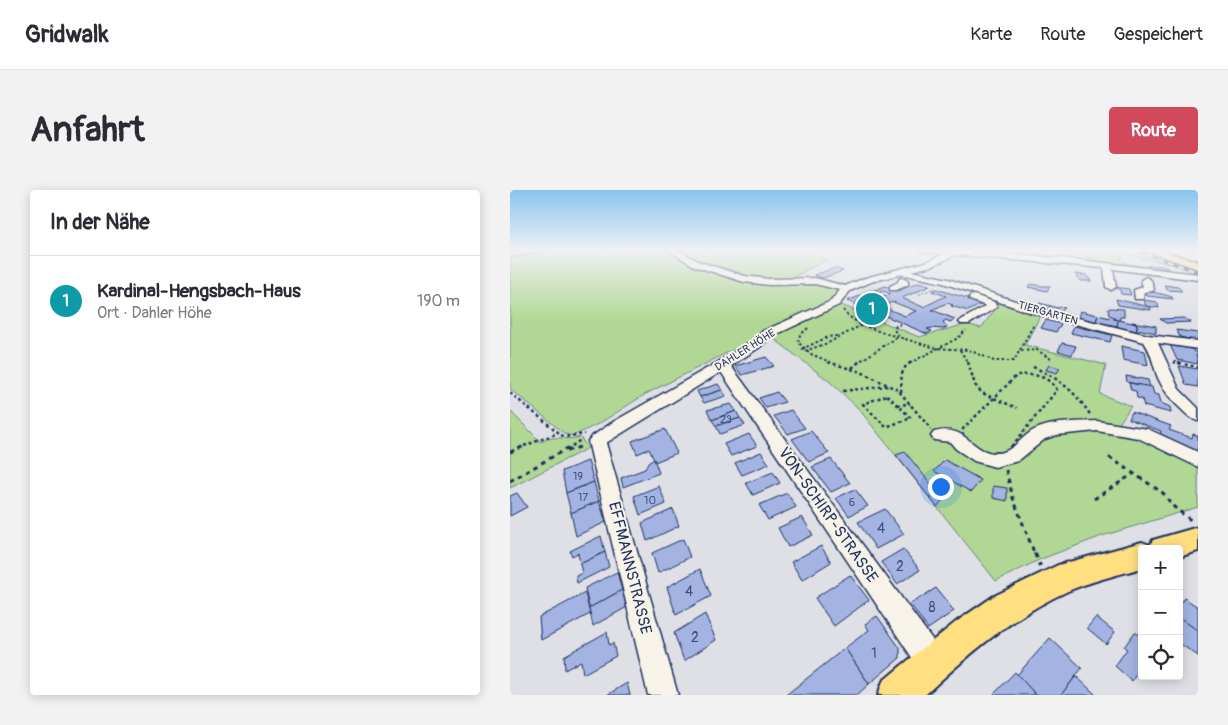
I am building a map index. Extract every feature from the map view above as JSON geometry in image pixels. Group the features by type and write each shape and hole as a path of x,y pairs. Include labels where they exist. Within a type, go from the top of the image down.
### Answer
{"main road":[{"path":"1177,545 1198,539"},
{"path":"897,695 989,617 1048,584 1075,573 1138,556"}],"street":[{"path":"727,274 744,279 769,282 814,281 846,289"},
{"name":"DAHLER HÖHE","path":"593,437 619,426 723,365 756,344 767,334 835,303 840,303 846,289 868,280 907,274"},
{"path":"1109,274 1111,287"},
{"path":"1120,274 1146,280 1182,285"},
{"path":"1142,274 1198,278"},
{"path":"893,288 905,283 901,276"},
{"path":"840,303 901,276 938,286 990,304 992,307 967,324"},
{"name":"TIERGARTEN","path":"901,276 945,281 1033,310 1148,339 1198,345"},
{"path":"1140,297 1138,290 1149,289 1146,280"},
{"path":"1148,339 1157,350 1168,384 1175,395 1198,416"},
{"name":"VON-SCHIRP-STRASSE","path":"723,365 933,664"},
{"path":"950,433 962,445 980,456 995,460 1039,435 1056,430 1097,426 1142,433 1198,460"},
{"name":"EFFMANNSTRASSE","path":"593,437 663,695"}],"path":[{"path":"915,293 920,294 938,286"},
{"path":"836,312 840,303"},
{"path":"840,303 848,316 862,325 936,348 969,350 994,361 1014,361 1034,324"},
{"path":"899,336 894,330 896,326 901,324"},
{"path":"901,392 902,372 906,366 936,348 958,338 967,324"},
{"path":"805,351 824,347 839,336 862,325"},
{"path":"810,327 804,330 798,342 802,349 819,358 852,368 901,392 925,425 950,433"},
{"path":"802,349 828,337 839,336"},
{"path":"852,368 866,356 899,336"},
{"path":"959,349 966,358 975,386 982,393 993,399 1017,408"},
{"path":"1020,351 1031,349 1040,351 1051,358"},
{"path":"1161,360 1198,366"},
{"path":"1033,367 1053,375 1073,389 1081,397 1097,426"},
{"path":"1012,452 998,454 982,453 972,448 961,433 1017,375 1036,376 1054,384 1057,390 1012,452 1013,498 1048,584"},
{"path":"843,391 890,386"},
{"path":"510,393 564,437 593,437"},
{"path":"897,405 911,418 886,427 863,404 887,396 897,405 910,404"},
{"path":"510,452 558,433"},
{"path":"565,451 593,437"},
{"path":"1109,458 1163,493 1174,507 1198,526"},
{"path":"1094,499 1133,474"}],"green space":[{"path":"510,274 729,274 745,280 807,281 839,291 831,300 810,313 774,328 644,395 600,423 573,436 565,434 510,389"},
{"path":"732,274 800,274 787,280 765,280"},
{"path":"1001,302 1041,314 1025,345 1106,365 1100,394 1131,406 1114,431 1137,436 1198,463 1198,507 1102,536 1041,559 996,581 858,408 829,381 773,338 778,331 839,304 919,337 966,324 981,328"},
{"path":"510,411 541,442 551,438 569,439 580,437 588,448 510,488"}],"building":[{"path":"818,274 836,274 823,278 814,275"},
{"path":"1075,274 1086,275 1091,281 1080,281"},
{"path":"918,283 930,286 902,298 923,307 946,296 932,291 936,289 984,303 968,311 947,303 932,310 955,319 950,322 946,320 943,322 947,327 943,329 927,329 932,331 927,334 872,310 866,313 855,308 860,306 847,301 885,286 898,291","holes":["883,291 891,294 879,299 871,295","893,302 916,311 905,316 881,306"]},
{"path":"1030,284 1050,286 1047,291 1028,287"},
{"path":"1165,285 1178,287 1182,291 1167,290"},
{"path":"1114,287 1129,289 1131,295 1121,294 1120,290"},
{"path":"1146,291 1162,294 1173,299 1147,296"},
{"path":"1116,299 1150,307 1151,310 1118,305"},
{"path":"1144,300 1157,302 1159,308 1146,306"},
{"path":"1040,303 1051,306 1047,310 1035,307"},
{"path":"1051,306 1065,308 1059,314 1047,310"},
{"path":"1108,309 1124,309 1124,317 1120,317 1119,321 1114,319 1114,317 1109,315"},
{"path":"1080,311 1098,315 1096,322 1078,318"},
{"path":"1098,315 1118,320 1117,326 1096,322"},
{"path":"1184,318 1191,322 1166,323 1160,319"},
{"path":"1046,320 1061,324 1056,332 1041,328"},
{"path":"1118,320 1137,324 1137,331 1117,327"},
{"path":"1132,322 1156,326 1156,333 1137,329 1137,324"},
{"path":"1074,326 1112,335 1110,342 1071,333"},
{"path":"1176,330 1198,333 1198,341 1180,337"},
{"path":"1062,343 1076,346 1072,355 1058,351"},
{"path":"1170,345 1193,349 1195,352 1198,352 1198,355 1196,355 1198,364 1177,360"},
{"path":"1121,346 1145,351 1148,365 1123,360"},
{"path":"766,357 774,366 742,375 735,366"},
{"path":"1049,365 1060,368 1057,373 1046,370"},
{"path":"1179,366 1198,369 1198,387 1186,385"},
{"path":"1126,376 1148,380 1150,387 1127,382"},
{"path":"1129,383 1152,387 1154,394 1159,395 1161,403 1170,407 1171,413 1144,406 1142,399 1137,398 1136,391 1131,390"},
{"path":"718,384 722,390 700,397 697,391"},
{"path":"722,390 726,396 704,403 700,397"},
{"path":"777,392 785,402 766,408 759,398"},
{"path":"731,404 736,411 712,420 707,410"},
{"path":"791,410 805,428 788,434 774,416"},
{"path":"736,411 740,418 716,426 712,420"},
{"path":"1132,412 1171,426 1169,430 1192,438 1193,434 1198,436 1198,451 1159,437 1161,431 1129,419"},
{"path":"740,418 745,425 720,434 716,426"},
{"path":"665,429 677,453 655,462 649,449 637,454 632,441"},
{"path":"811,431 829,453 809,462 792,439"},
{"path":"749,434 757,446 731,456 724,444"},
{"path":"761,452 769,464 742,475 735,463"},
{"path":"905,452 935,489 945,497 937,507 896,455"},
{"path":"654,459 659,473 623,487 621,478 645,469 648,463"},
{"path":"831,459 850,483 831,492 812,467"},
{"path":"945,460 981,480 971,492 934,471"},
{"path":"588,461 594,482 566,493 562,471"},
{"path":"773,472 780,483 753,495 746,483"},
{"path":"594,482 599,501 571,513 566,493"},
{"path":"659,486 666,504 640,515 634,496"},
{"path":"993,486 1007,488 1007,501 993,498"},
{"path":"855,489 868,506 849,516 836,498"},
{"path":"517,493 527,507 510,516 510,496"},
{"path":"787,493 796,507 768,520 759,505"},
{"path":"599,501 606,522 576,536 571,513"},
{"path":"673,509 679,526 647,541 642,523"},
{"path":"885,509 904,534 876,549 858,522"},
{"path":"802,517 813,535 788,547 778,528"},
{"path":"601,536 605,552 580,564 578,553 572,556 570,551"},
{"path":"683,539 690,557 658,573 652,553"},
{"path":"821,546 831,562 802,580 791,562"},
{"path":"903,549 920,570 897,584 881,562"},
{"path":"605,552 609,567 577,583 576,576 582,573 580,564"},
{"path":"700,569 711,596 676,615 667,587"},
{"path":"617,572 622,590 589,608 585,588"},
{"path":"850,575 869,600 834,626 815,598"},
{"path":"936,588 954,611 928,629 910,604"},
{"path":"622,590 627,607 593,626 589,608"},
{"path":"585,593 590,614 541,640 539,617"},
{"path":"1184,598 1198,607 1198,631 1183,620"},
{"path":"705,614 716,640 684,661 674,633"},
{"path":"877,616 900,648 900,658 869,684 845,648 869,630 865,624"},
{"path":"1096,617 1115,632 1106,644 1087,628"},
{"path":"1183,620 1198,631 1198,656 1183,646"},
{"path":"607,632 609,645 613,643 616,656 583,674 581,661 565,670 564,656"},
{"path":"1135,632 1138,634 1138,671 1132,681 1115,666 1127,649 1124,647"},
{"path":"1050,638 1082,668 1061,695 1036,695 1017,675"},
{"path":"845,648 869,684 857,695 786,695"},
{"path":"1015,672 1036,695 993,695"},
{"path":"1076,676 1096,695 1061,695"},
{"path":"627,683 630,695 607,695"}],"place":[{"name":"Kardinal-Hengsbach-Haus","path":"872,309"}]}
